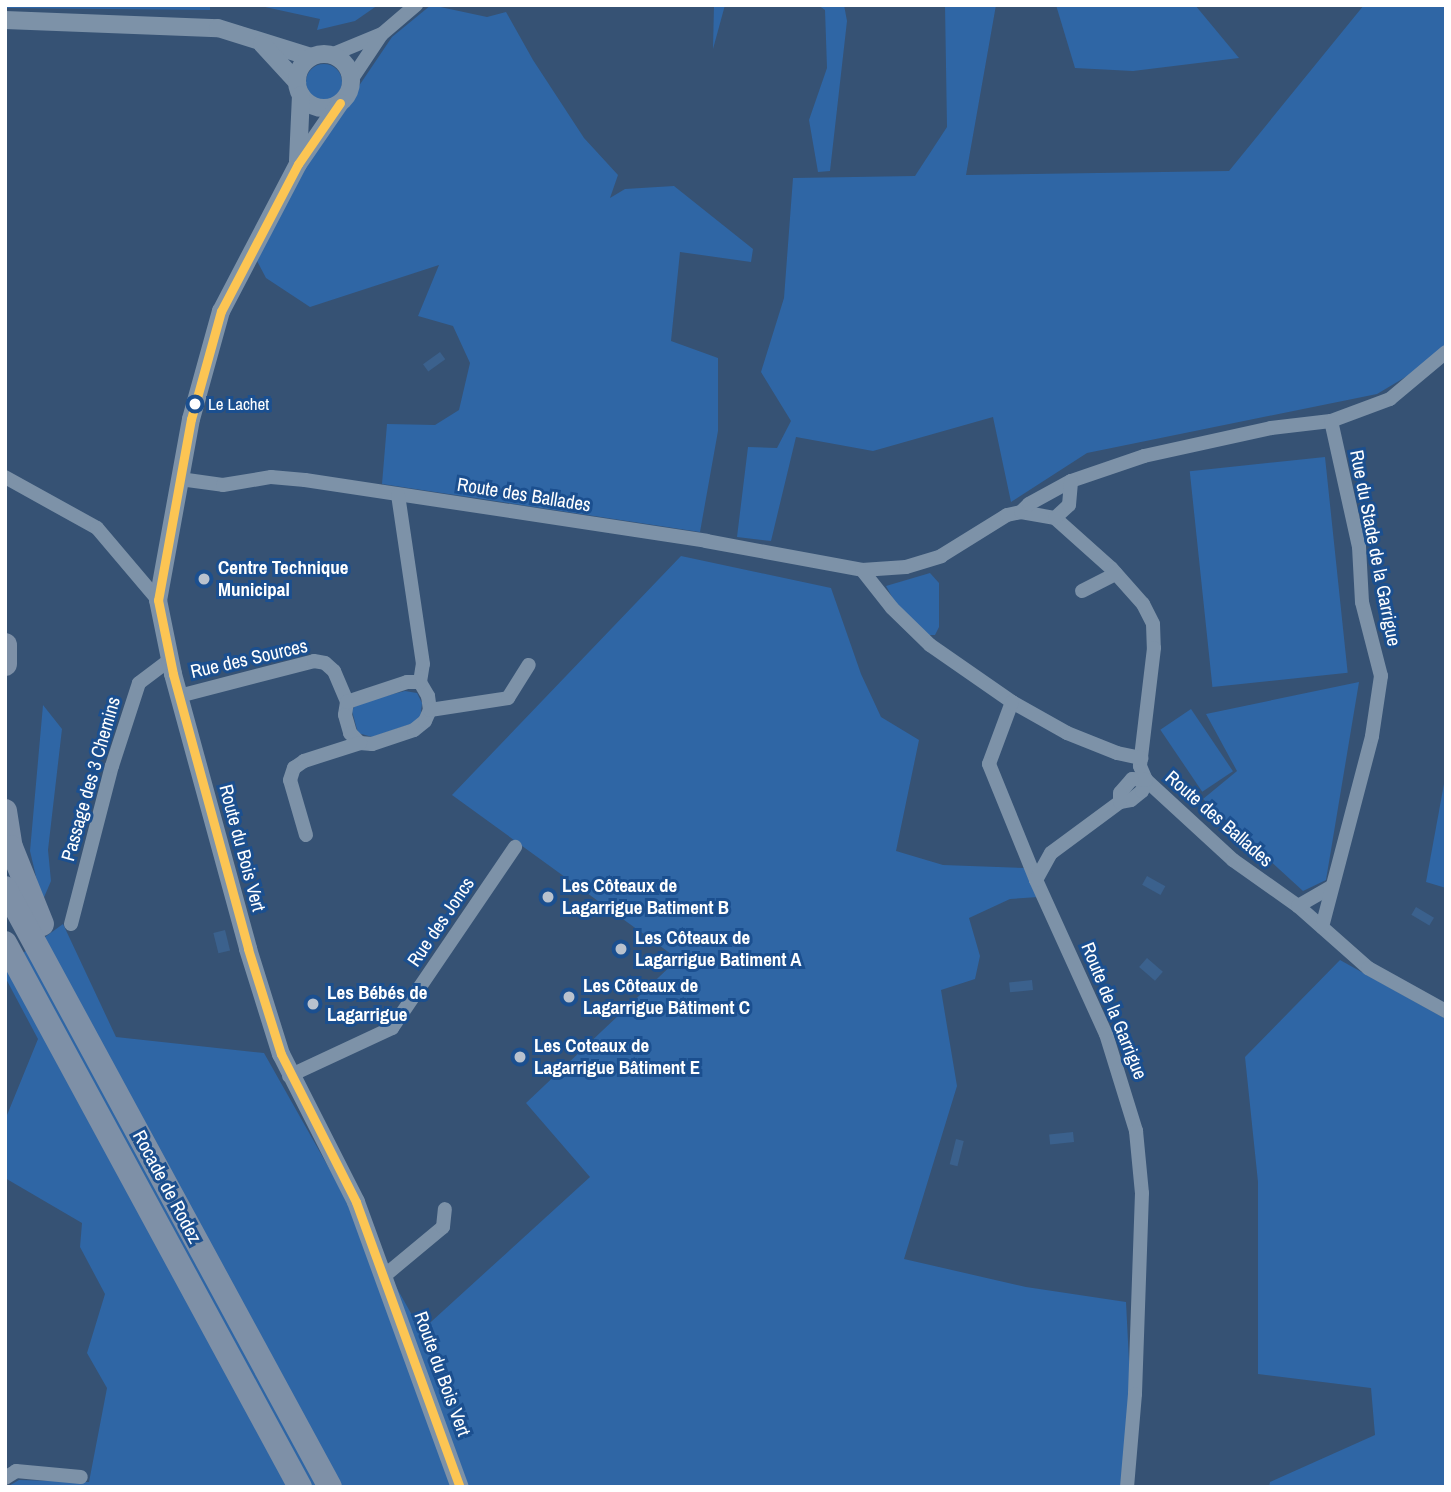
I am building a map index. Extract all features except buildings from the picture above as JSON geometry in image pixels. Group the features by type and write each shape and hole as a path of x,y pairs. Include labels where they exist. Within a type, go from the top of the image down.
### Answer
{"highway":[{"path":"5,645 5,664"},
{"path":"5,811 11,847 31,902 70,982 122,1103"},
{"name":"Rocade de Rodez","path":"5,888 330,1487"},
{"name":"Rocade de Rodez","path":"5,946 300,1487"}],"street":[{"path":"262,44 314,107 323,108 340,103 346,97 351,80 382,34 416,5"},
{"path":"10,20 218,28 239,32 262,44 311,57 331,55 382,34"},
{"path":"331,55 345,64 351,80"},
{"path":"298,164 301,68 311,57"},
{"name":"Route du Bois Vert","path":"340,103 298,164 221,311 191,419 158,600 179,696 248,949 289,1076 356,1202 460,1487"},
{"name":"Route des Ballades","path":"180,479 223,485 271,477 706,541 862,570 906,568 941,556 1007,515 1021,512 1029,504 1072,481 1157,453 1271,428 1331,421 1390,399 1446,352"},
{"name":"Rue du Stade de la Garrigue","path":"1322,927 1372,736 1381,676 1362,602 1359,547 1331,421"},
{"path":"5,477 96,528 158,600"},
{"path":"1021,512 1055,518 1054,498 1072,481"},
{"path":"306,835 290,780 294,768 304,761 360,743 372,744 414,730 425,721 430,710 428,696 420,682 423,664 398,495"},
{"name":"Route des Ballades","path":"1055,518 1116,574 1143,604 1153,624 1154,648 1141,758 1146,780 1233,860 1298,906 1368,968 1446,1011"},
{"path":"862,570 892,608 930,645 1012,702 1068,733 1117,753 1141,758"},
{"path":"1082,591 1116,574"},
{"name":"Passage des 3 Chemins","path":"71,924 112,766 139,683 170,660"},
{"name":"Rue des Sources","path":"179,696 314,661 325,663 334,671 347,702 345,715 350,733 360,743"},
{"path":"430,710 508,698 529,665"},
{"path":"347,702 355,696 407,682 420,682"},
{"name":"Route de la Garrigue","path":"1012,702 989,764 1036,880 1106,1034 1136,1131 1142,1193 1135,1394 1127,1487"},
{"path":"1036,880 1051,853 1120,803 1120,793 1132,779 1146,780"},
{"name":"Rue des Joncs","path":"289,1076 392,1028 515,848"},
{"path":"1298,906 1331,887"},
{"path":"383,1278 443,1227 445,1209"},
{"path":"5,1478 16,1471 80,1477"}],"shaded area":[{"path":"5,5 210,5 210,10 5,8"},
{"path":"256,5 378,5 355,21 317,30 320,19"},
{"path":"431,5 487,17 506,12 533,60 584,138 618,175 610,198 625,189 674,186 753,249 751,262 680,252 671,341 718,358 718,431 700,532 382,484 387,424 435,425 459,410 470,363 453,326 418,316 439,265 310,307 266,278 256,259 298,176 392,37"},
{"path":"714,5 725,5 713,49"},
{"path":"818,5 844,5 847,21 830,171 818,172 809,120 827,68 825,10"},
{"path":"945,5 996,5 966,175 1229,171 1364,5 1446,5 1446,353 1377,394 1087,453 1011,502 993,417 873,451 796,437 771,541 737,537 748,447 777,448 791,421 761,372 784,298 793,178 915,176 947,127"},
{"path":"1056,5 1195,5 1239,58 1133,71 1075,68"},
{"path":"324,64 337,69 342,82 337,95 324,100 311,95 306,82 311,69"},
{"path":"440,352 445,359 428,372 423,364"},
{"path":"1325,457 1348,673 1212,687 1190,471"},
{"path":"681,556 831,588 861,674 881,717 919,740 896,851 943,865 1025,868 1038,897 1010,899 969,918 980,956 975,979 941,990 957,1086 904,1259 1026,1287 1126,1302 1134,1461 1130,1487 7,1487 19,1480 89,1482 107,1388 87,1353 105,1294 80,1247 82,1223 5,1178 5,1120 38,1039 5,977 5,966 63,924 116,1037 264,1053 421,1331 590,1177 526,1103 678,959 452,795"},
{"path":"930,573 939,583 939,627 935,635 925,635 896,604 886,586"},
{"path":"1359,682 1326,880 1303,891 1203,799 1237,771 1206,714"},
{"path":"405,691 417,693 422,703 420,721 372,737 358,733 352,711 354,707 361,702"},
{"path":"43,705 62,729 48,850 51,881 42,902 30,851"},
{"path":"1191,709 1233,771 1202,792 1160,730"},
{"path":"1446,773 1446,888 1426,882"},
{"path":"1147,876 1165,886 1161,895 1142,885"},
{"path":"1416,907 1434,918 1429,926 1411,915"},
{"path":"225,930 230,950 218,953 213,933"},
{"path":"1147,958 1163,972 1155,981 1139,967"},
{"path":"1340,960 1446,1019 1446,1487 1269,1487 1270,1482 1375,1435 1371,1388 1258,1374 1258,1182 1245,1057"},
{"path":"1032,980 1033,990 1010,992 1009,982"},
{"path":"1073,1132 1074,1142 1050,1144 1049,1135"},
{"path":"956,1139 964,1141 957,1166 950,1164"}],"transit line":[{"path":"340,103 298,164 221,311 191,419 158,600 173,674 248,949 281,1054 356,1202 460,1487"}],"place":[{"name":"Le Lachet","path":"195,404"},
{"name":"Centre Technique Municipal","path":"204,579"},
{"name":"Les Côteaux de Lagarrigue Batiment B","path":"548,897"},
{"name":"Les Côteaux de Lagarrigue Batiment A","path":"621,949"},
{"name":"Les Côteaux de Lagarrigue Bâtiment C","path":"569,997"},
{"name":"Les Bébés de Lagarrigue","path":"313,1004"},
{"name":"Les Coteaux de Lagarrigue Bâtiment E","path":"520,1057"}]}
